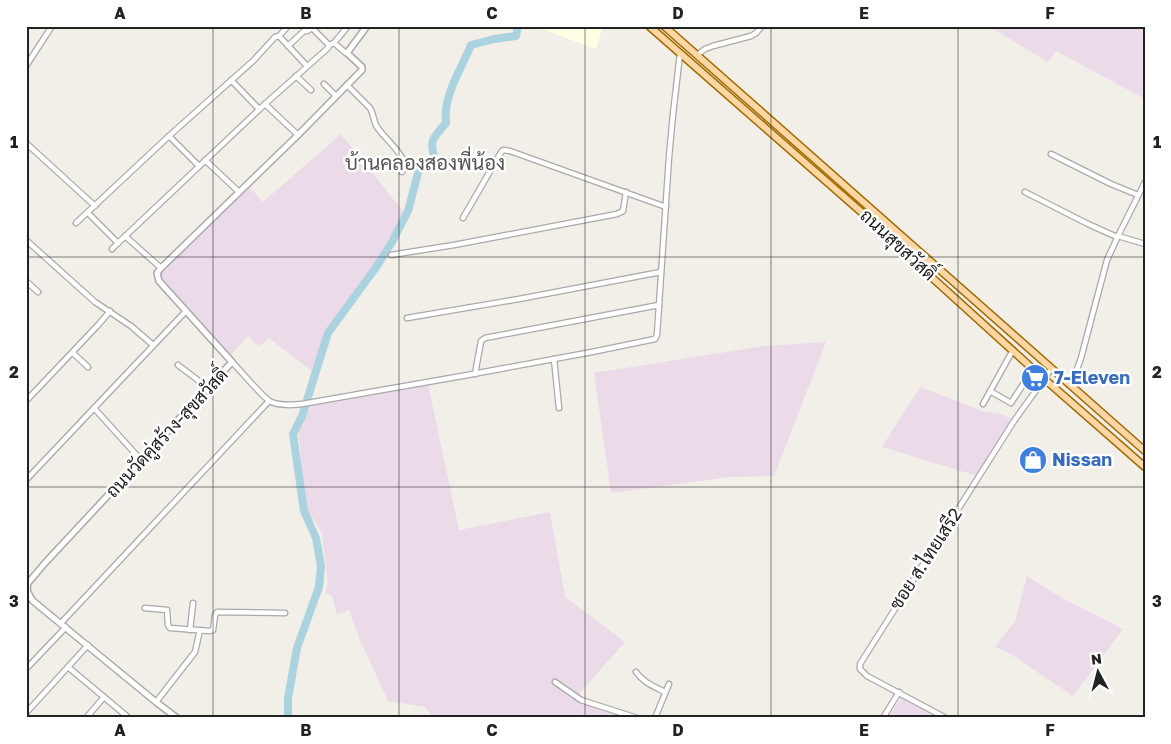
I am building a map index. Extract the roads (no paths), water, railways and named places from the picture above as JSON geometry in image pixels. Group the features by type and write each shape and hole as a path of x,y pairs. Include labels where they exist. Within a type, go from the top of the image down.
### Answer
{"main road":[{"name":"ถนนสุขสวัสดิ์","path":"648,26 899,245 928,274 1145,466"},
{"name":"ถนนสุขสวัสดิ์","path":"664,26 1145,451"}],"street":[{"path":"26,66 52,26"},
{"path":"76,223 254,60 288,26"},
{"path":"299,26 304,31"},
{"path":"112,249 265,104 332,44 348,26"},
{"path":"347,53 367,26"},
{"path":"697,55 713,46 751,36 762,26"},
{"path":"125,236 161,268 362,70 362,67 347,53 332,44 312,27 304,31 288,46"},
{"path":"278,36 308,66"},
{"path":"232,362 269,401 282,404 302,404 475,374 655,339 673,114 680,54"},
{"path":"296,76 311,90"},
{"path":"230,80 259,110"},
{"path":"324,84 336,96"},
{"path":"347,85 370,108 376,125 402,156 405,163 402,172"},
{"path":"265,104 298,135"},
{"path":"169,136 200,166"},
{"path":"26,143 95,206"},
{"path":"463,218 502,150 510,150 666,207"},
{"path":"1051,154 1145,200"},
{"path":"206,160 239,192"},
{"path":"1072,386 1107,260 1117,236 1145,182"},
{"path":"391,255 617,214 624,210 626,192"},
{"path":"1025,192 1088,224 1117,236 1145,244"},
{"path":"88,213 118,243"},
{"path":"26,240 95,302 131,326 153,345"},
{"name":"ถนนวัดคู่สร้าง-สุขสวัสดิ์","path":"161,268 157,274 159,281 232,362 28,583 26,589 33,601 156,702 169,716 177,718"},
{"path":"407,318 661,272"},
{"path":"26,281 38,292"},
{"path":"475,374 481,341 486,338 659,305"},
{"path":"26,401 73,353 110,311"},
{"path":"26,480 186,311"},
{"path":"983,404 1013,350"},
{"path":"73,353 88,367"},
{"path":"554,359 560,408"},
{"path":"178,365 198,379 208,389"},
{"name":"ซอย ส.ไทยเสรี2","path":"946,718 867,676 860,669 860,664 1014,421 1052,368"},
{"path":"1007,409 1034,369"},
{"path":"990,392 1010,403"},
{"path":"61,623 260,413 269,401"},
{"path":"94,408 141,460"},
{"path":"190,630 193,603"},
{"path":"145,608 167,610 169,628 210,631 213,630 217,612 285,612"},
{"path":"26,669 66,628"},
{"path":"156,702 195,652 200,630"},
{"path":"26,713 88,646"},
{"path":"68,666 104,696 123,716 129,718"},
{"path":"636,672 641,679 666,692"},
{"path":"555,682 581,700 637,718"},
{"path":"655,718 669,684"},
{"path":"883,718 899,692"},
{"path":"86,718 104,696"}],"waterway":[{"path":"288,718 288,698 297,648 319,587 321,566 316,538 304,511 293,434 302,416 328,333 377,266 392,242 408,211 419,169 435,160 432,148 433,140 446,123 447,103 450,93 471,45 516,36 518,26"}],"place":[{"name":"7-Eleven","path":"1035,378"},
{"name":"Nissan","path":"1033,460"}],"district":[{"name":"บ้านคลองสองพี่น้อง","path":"425,163"}]}
